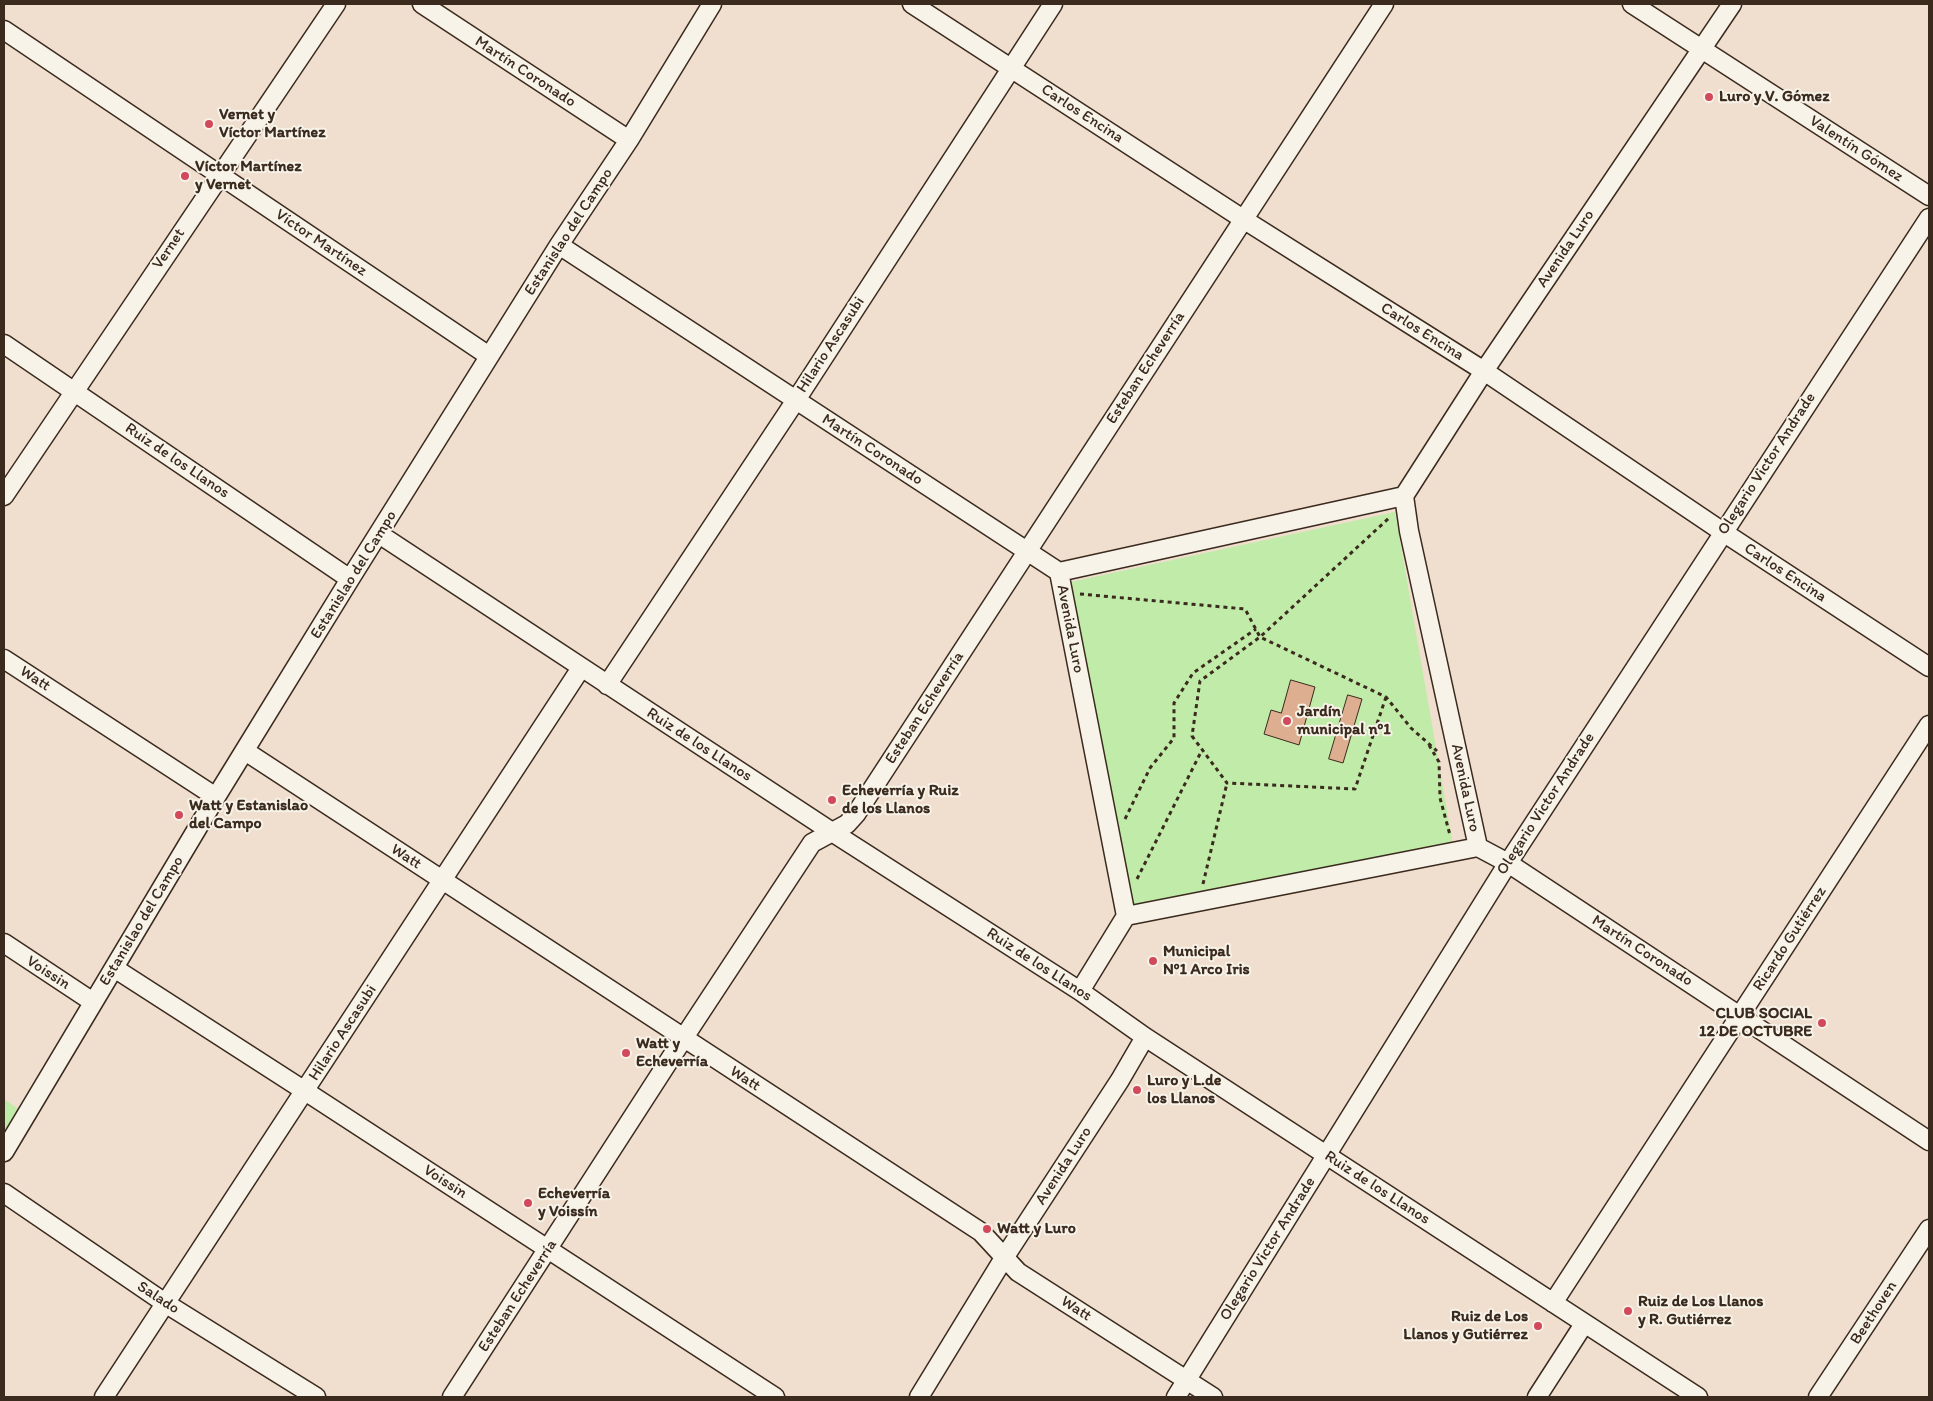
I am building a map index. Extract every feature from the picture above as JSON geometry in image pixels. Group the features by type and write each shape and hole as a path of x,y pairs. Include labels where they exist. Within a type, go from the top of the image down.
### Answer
{"street":[{"name":"Vernet","path":"4,496 336,4"},
{"name":"Martín Coronado","path":"422,4 629,140"},
{"name":"Estanislao del Campo","path":"4,1152 216,797 350,579 489,356 629,140 712,4"},
{"name":"Carlos Encina","path":"912,4 1243,219 1484,372 1929,667"},
{"name":"Hilario Ascasubi","path":"607,685 796,400 1053,4"},
{"name":"Esteban Echeverría","path":"452,1397 812,843 847,824 856,814 1026,550 1384,4"},
{"name":"Valentín Gómez","path":"1632,4 1929,196"},
{"name":"Avenida Luro","path":"1404,496 1059,572 1126,916 1478,847 1409,531 1404,496 1484,372 1674,87 1732,4"},
{"name":"Víctor Martínez","path":"4,30 489,356"},
{"name":"Olegario Victor Andrade","path":"1176,1397 1508,863 1929,218"},
{"name":"Martín Coronado","path":"560,245 1059,572"},
{"name":"Ruiz de los Llanos","path":"4,344 350,579"},
{"name":"Ruiz de los Llanos","path":"379,534 581,668 1080,991 1145,1037 1698,1397"},
{"name":"Watt","path":"4,659 216,797"},
{"name":"Hilario Ascasubi","path":"104,1397 581,668"},
{"name":"Ricardo Gutiérrez","path":"1552,1303 1929,725"},
{"name":"Watt","path":"245,751 981,1232 1018,1272 1213,1397"},
{"name":"Martín Coronado","path":"1478,847 1508,863 1929,1141"},
{"path":"1080,991 1126,916"},
{"name":"Voissin","path":"4,943 93,1002"},
{"name":"Voissin","path":"114,968 775,1397"},
{"name":"Avenida Luro","path":"919,1397 1004,1258 1120,1080 1145,1037"},
{"name":"Salado","path":"4,1194 165,1303 316,1397"},
{"name":"Beethoven","path":"1818,1397 1929,1229"},
{"path":"1536,1397 1584,1324"}],"path":[{"path":"1227,783 1192,736 1200,682 1260,637 1395,512 1386,514"},
{"path":"1078,594 1246,609 1260,637 1386,697 1411,728 1437,751"},
{"path":"1122,825 1150,768 1174,738 1174,703 1193,673 1256,629"},
{"path":"1227,783 1356,789 1386,697"},
{"path":"1428,743 1438,762 1440,798 1451,837 1435,741"},
{"path":"1135,883 1202,750"},
{"path":"1203,886 1227,783"}],"green space":[{"path":"1395,512 1453,845 1134,908 1066,583"},
{"path":"4,1099 27,1115 4,1154"}],"building":[{"path":"1291,680 1315,687 1299,745 1264,734 1271,710 1281,713"},
{"path":"1348,695 1362,699 1343,763 1329,759"}],"place":[{"name":"Luro y V. Gómez","path":"1709,97"},
{"name":"Vernet y Víctor Martínez","path":"209,124"},
{"name":"Víctor Martínez y Vernet","path":"185,176"},
{"name":"Jardín municipal nº1","path":"1287,721"},
{"name":"Echeverría y Ruiz de los Llanos","path":"832,800"},
{"name":"Watt y Estanislao del Campo","path":"179,815"},
{"name":"Municipal Nº1 Arco Iris","path":"1153,961"},
{"name":"CLUB SOCIAL 12 DE OCTUBRE","path":"1822,1023"},
{"name":"Watt y Echeverría","path":"626,1053"},
{"name":"Luro y L.de los Llanos","path":"1137,1090"},
{"name":"Echeverría y Voissín","path":"528,1203"},
{"name":"Watt y Luro","path":"987,1229"},
{"name":"Ruiz de Los Llanos y R. Gutiérrez","path":"1628,1311"},
{"name":"Ruiz de Los Llanos y Gutiérrez","path":"1538,1326"}]}
